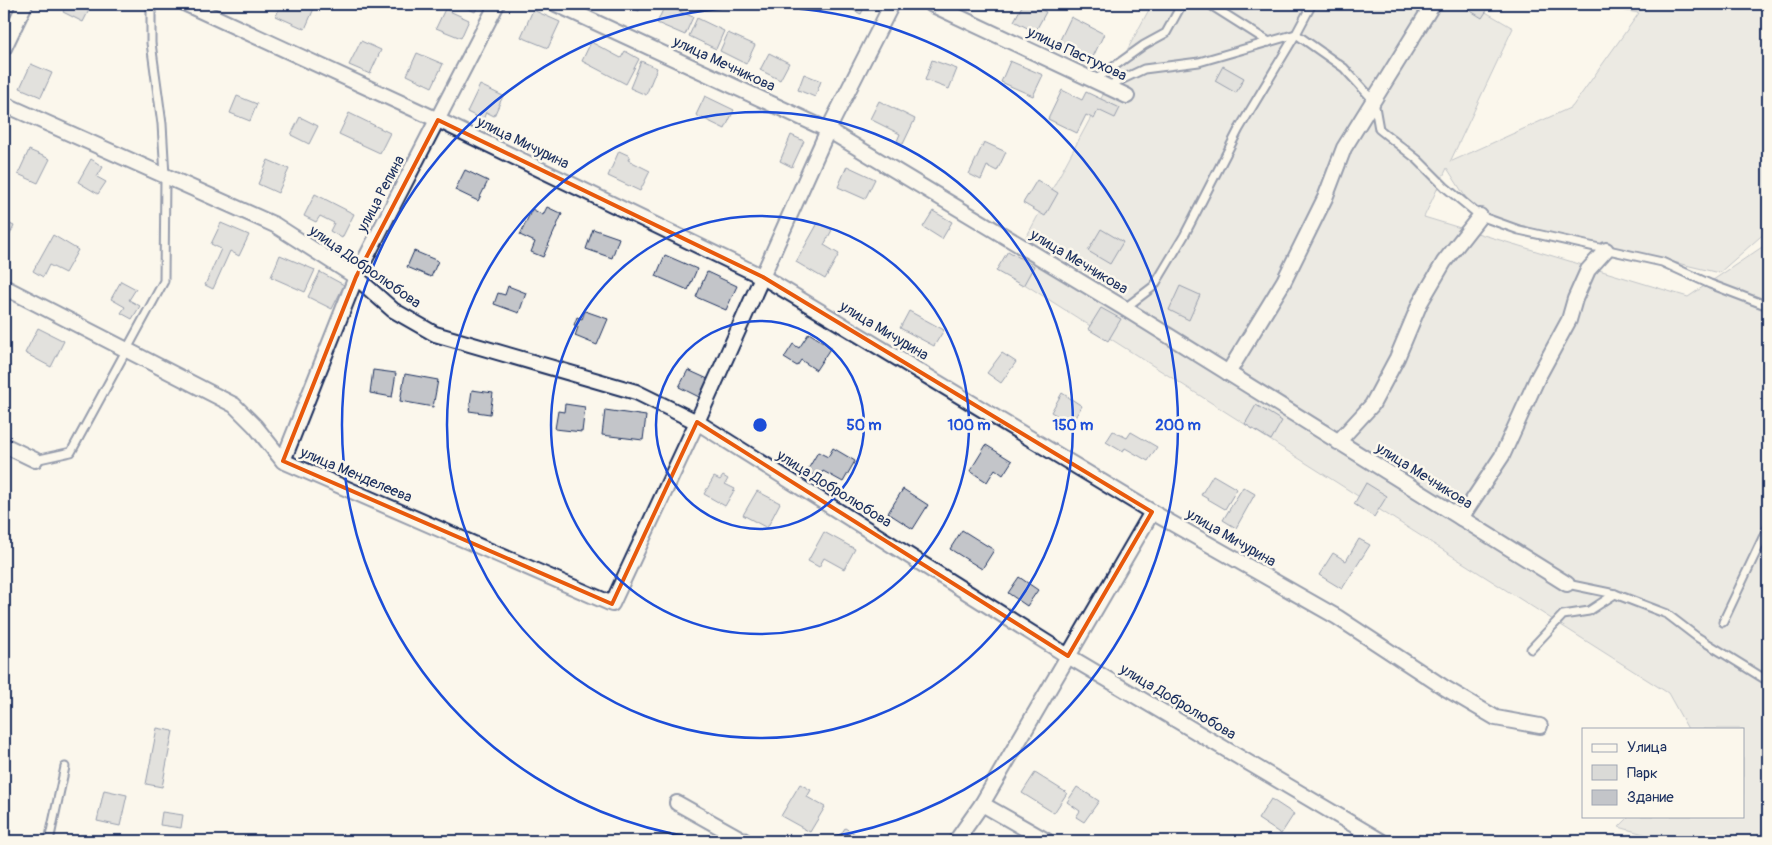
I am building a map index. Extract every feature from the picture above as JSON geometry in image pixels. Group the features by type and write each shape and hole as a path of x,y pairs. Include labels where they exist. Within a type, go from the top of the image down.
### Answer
{"street":[{"path":"4,48 25,4"},
{"name":"улица Мичурина","path":"186,4 438,120 763,277 1152,512 1336,617 1496,718 1540,726"},
{"name":"улица Репина","path":"282,461 356,277 497,4"},
{"name":"улица Мечникова","path":"556,4 828,130 1124,308 1567,584"},
{"path":"697,422 828,130 892,4"},
{"name":"улица Пастухова","path":"931,4 1127,96"},
{"path":"1228,373 1284,281 1325,198 1344,148 1433,4"},
{"name":"улица Добролюбова","path":"4,104 275,225 356,277 393,310 435,334 636,392 697,422 1068,656 1380,841"},
{"path":"1338,442 1372,405 1397,358 1420,303 1444,262 1480,216"},
{"path":"1461,518 1502,456 1537,379 1569,320 1575,299 1588,270 1606,250"},
{"name":"улица Менделеева","path":"4,287 234,405 255,426 282,461 612,604 697,422"},
{"path":"4,445 35,460"},
{"path":"956,841 982,804 1152,512"},
{"path":"677,803 745,841"},
{"path":"982,804 1047,841"}],"lane":[{"path":"35,460 71,452 164,281 166,176 162,124 151,43 151,4"},
{"path":"1101,83 1144,45 1166,33 1182,4"},
{"path":"1209,4 1269,42"},
{"path":"1124,308 1154,286 1184,236 1239,129 1312,4"},
{"path":"1101,83 1144,69 1199,62 1296,34"},
{"path":"1296,34 1344,68 1374,101 1380,129 1418,160 1445,187 1480,216 1519,230 1662,262 1710,284 1768,306"},
{"path":"1723,622 1768,527"},
{"path":"1567,584 1615,594 1667,614 1697,637 1768,681"},
{"path":"1531,649 1563,615 1589,611 1615,594"},
{"path":"49,841 66,767"}],"highlighted area":[{"path":"438,120 763,277 1152,512 1068,656 697,422 612,604 283,461 356,277"}],"green space":[{"path":"1152,4 1472,4 1513,28 1450,162 1572,107 1639,13 1582,4 1768,4 1768,230 1719,273 1477,215 1447,168 1424,217 1688,297 1768,243 1768,841 1668,841 1619,827 1628,818 1744,818 1744,728 1687,728 1668,693 1007,273"}],"building":[{"path":"67,4 92,4 83,22 63,12"},
{"path":"281,4 316,4 305,29 276,16"},
{"path":"458,4 479,4 475,12"},
{"path":"622,4 642,4 639,11"},
{"path":"841,4 866,4 861,14"},
{"path":"1023,4 1030,4 1046,12 1035,32 1014,21"},
{"path":"1462,4 1491,4 1482,18"},
{"path":"665,5 693,17 685,35 657,23"},
{"path":"445,9 469,20 461,38 436,28"},
{"path":"533,10 560,22 548,48 521,37"},
{"path":"1071,17 1104,34 1092,59 1059,42"},
{"path":"697,18 724,31 716,49 689,36"},
{"path":"728,33 755,45 746,64 720,51"},
{"path":"361,41 381,50 370,74 349,65"},
{"path":"591,42 621,58 625,51 639,59 626,84 582,61"},
{"path":"417,53 443,64 432,87 407,75"},
{"path":"769,53 789,63 780,80 760,70"},
{"path":"932,60 957,69 949,89 925,80"},
{"path":"641,61 657,68 646,95 630,88"},
{"path":"1010,61 1043,75 1033,96 1001,82"},
{"path":"31,64 52,73 41,97 20,88"},
{"path":"1223,66 1244,78 1236,93 1215,81"},
{"path":"804,74 821,81 815,97 798,90"},
{"path":"480,85 503,96 494,116 486,112 483,120 467,112"},
{"path":"1062,90 1082,100 1086,92 1120,108 1115,118 1098,110 1094,119 1086,115 1077,133 1048,119"},
{"path":"237,96 257,104 250,121 230,113"},
{"path":"705,96 734,110 725,129 696,115"},
{"path":"879,101 915,119 903,144 897,141 900,134 870,119"},
{"path":"349,113 390,133 380,153 339,134"},
{"path":"300,117 318,126 309,144 291,135"},
{"path":"791,135 804,141 792,167 780,161"},
{"path":"984,142 1006,152 997,171 987,166 981,180 969,174"},
{"path":"29,150 50,159 38,183 18,174"},
{"path":"619,151 630,156 628,160 650,171 640,191 608,176"},
{"path":"91,159 103,167 97,177 106,182 98,194 78,182"},
{"path":"268,160 289,169 278,193 258,184"},
{"path":"847,166 875,179 865,199 838,187"},
{"path":"465,170 488,181 478,201 455,190"},
{"path":"1037,180 1058,193 1045,216 1023,203"},
{"path":"315,194 354,214 342,238 330,231 334,223 320,216 316,222 304,216"},
{"path":"547,207 562,214 543,257 531,252 535,242 520,235 532,209 543,215"},
{"path":"933,211 952,222 942,239 923,227"},
{"path":"4,221 14,226 4,247"},
{"path":"221,223 249,235 239,256 230,251 213,289 205,285 221,249 211,244"},
{"path":"818,223 832,230 824,245 839,254 825,279 796,262"},
{"path":"593,229 619,238 612,258 586,249"},
{"path":"1101,229 1123,242 1110,264 1088,251"},
{"path":"53,235 78,250 65,273 49,265 43,277 33,271"},
{"path":"414,251 438,261 431,277 407,267"},
{"path":"1008,251 1034,266 1023,286 996,271"},
{"path":"280,255 315,270 305,292 271,277"},
{"path":"665,255 697,269 688,290 656,276"},
{"path":"320,272 344,285 332,309 308,297"},
{"path":"707,272 737,286 726,310 696,297"},
{"path":"121,281 136,289 129,300 140,306 132,319 121,313 125,307 111,299"},
{"path":"508,286 526,293 519,313 494,304 498,293 505,295"},
{"path":"1180,286 1200,295 1189,320 1169,310"},
{"path":"1101,308 1121,319 1108,341 1088,329"},
{"path":"585,311 608,319 597,345 575,336 578,327 574,325 577,317 582,319"},
{"path":"909,311 944,330 934,346 900,328"},
{"path":"38,328 64,341 51,367 25,353"},
{"path":"809,333 831,347 816,370 801,360 797,366 784,358 793,344 799,348"},
{"path":"1002,353 1016,362 1001,383 987,373"},
{"path":"373,370 396,373 392,397 370,393"},
{"path":"688,370 710,380 701,398 679,387"},
{"path":"405,374 438,380 433,407 400,401"},
{"path":"472,390 493,393 490,414 469,411"},
{"path":"1062,393 1082,406 1071,424 1051,412"},
{"path":"565,404 585,407 582,432 555,429 558,411 564,412"},
{"path":"1256,405 1282,421 1271,440 1245,424"},
{"path":"605,410 646,416 643,440 602,435"},
{"path":"1113,431 1127,438 1131,432 1157,447 1148,461 1125,448 1123,452 1106,442"},
{"path":"986,445 1012,461 1003,475 995,469 987,482 970,471"},
{"path":"833,448 855,461 843,482 823,471 819,478 807,471 818,452 828,457"},
{"path":"1213,475 1237,489 1225,509 1201,495"},
{"path":"723,476 728,479 725,484 735,489 725,506 704,494 714,477 720,480"},
{"path":"1366,483 1387,496 1374,517 1354,504"},
{"path":"1243,487 1255,494 1236,528 1223,520"},
{"path":"903,489 928,505 913,529 888,513"},
{"path":"757,491 780,503 767,528 743,515"},
{"path":"962,530 994,550 982,569 950,549"},
{"path":"824,532 855,549 844,569 824,558 819,567 808,561"},
{"path":"1359,539 1370,545 1342,589 1319,575 1333,553 1346,561"},
{"path":"1019,577 1038,590 1027,606 1008,593"},
{"path":"157,728 173,731 162,787 146,784"},
{"path":"1035,773 1067,793 1054,813 1022,793"},
{"path":"800,784 811,790 807,797 825,807 810,832 781,816"},
{"path":"1077,787 1099,801 1084,822 1076,817 1080,811 1067,802"},
{"path":"104,790 127,795 120,826 97,821"},
{"path":"1271,799 1294,814 1281,834 1258,819"},
{"path":"162,812 183,815 181,828 160,825"},
{"path":"845,828 865,840 837,841"}]}
